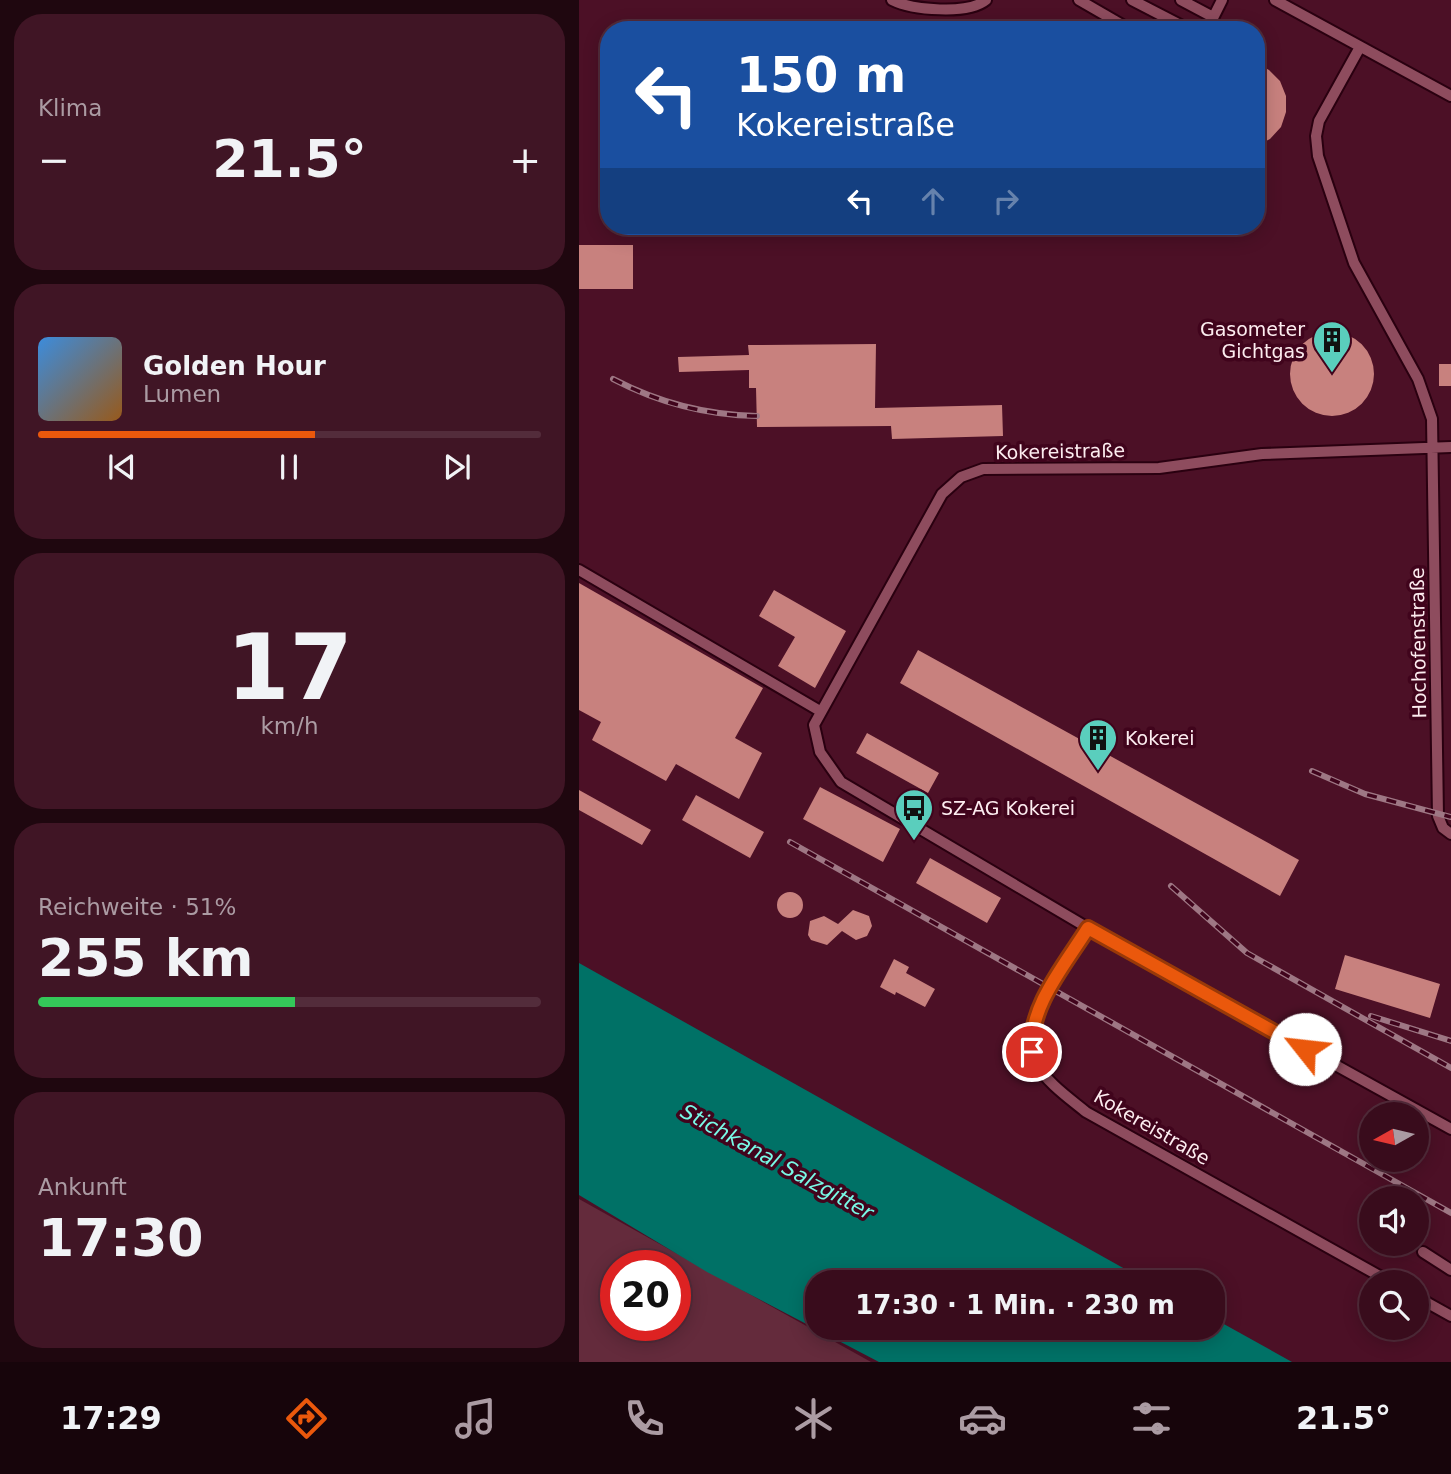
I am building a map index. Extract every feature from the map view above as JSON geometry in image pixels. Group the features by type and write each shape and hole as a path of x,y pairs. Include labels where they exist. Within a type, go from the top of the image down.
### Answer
{"lane":[{"path":"892,0 919,8 971,8 986,0"},
{"path":"1079,0 1115,21"},
{"path":"1132,0 1173,21"},
{"path":"1182,0 1213,17"},
{"path":"1211,21 1222,0"},
{"path":"1275,0 1451,96"},
{"name":"Hochofenstraße","path":"1359,47 1319,121 1316,136 1318,156 1354,263 1418,379 1432,419 1438,816 1443,828 1451,834"},
{"path":"1433,447 1451,447"},
{"name":"Kokereistraße","path":"1433,447 1262,454 1159,468 983,469 961,477 942,494 820,711 814,725 814,739 826,766 841,782 1088,928 1451,1129"},
{"path":"579,570 820,711"},
{"name":"Kokereistraße","path":"1088,928 1035,1015 1030,1035 1032,1052 1049,1080 1087,1112 1369,1270"},
{"path":"1429,1255 1451,1270"},
{"path":"1429,1304 1451,1316"}],"shaded area":[{"path":"579,1199 670,1250 600,1250 600,1341 691,1341 691,1262 805,1325 805,1340 832,1340 871,1362 579,1362"}],"water":[{"name":"Stichkanal Salzgitter","path":"579,963 1127,1270 805,1270 805,1323 691,1262 691,1250 670,1250 579,1195"},
{"path":"1225,1325 1292,1362 879,1362 837,1340 1225,1340"}],"building":[{"path":"1265,68 1280,81 1286,96 1286,112 1281,127 1265,142"},
{"path":"579,245 633,245 633,289 579,289"},
{"name":"Gasometer Gichtgas","path":"1332,332 1348,335 1362,344 1371,358 1374,374 1371,390 1362,404 1348,413 1332,416 1316,413 1302,404 1293,390 1290,374 1293,358 1302,344 1316,335"},
{"path":"876,344 875,408 1002,405 1003,436 892,439 891,426 757,427 756,388 749,388 749,370 679,372 678,357 749,355 748,345"},
{"path":"1439,364 1451,364 1451,386 1439,386"},
{"path":"579,583 763,688 735,738 762,753 739,799 676,764 666,781 592,740 601,722 579,710"},
{"path":"774,590 846,631 815,688 778,666 795,637 759,616"},
{"name":"Kokerei","path":"918,650 1299,860 1280,896 900,683"},
{"path":"867,733 939,773 928,793 856,753"},
{"path":"820,787 900,829 883,862 803,819"},
{"path":"579,790 651,830 642,845 579,810"},
{"path":"696,795 764,832 750,858 682,820"},
{"path":"930,858 1001,898 987,923 916,883"},
{"path":"790,892 799,896 803,905 799,914 790,918 781,914 777,905 781,896"},
{"path":"853,910 869,916 872,926 867,936 856,940 842,931 827,945 811,940 808,935 810,921 824,916 838,924"},
{"path":"1345,955 1440,984 1430,1018 1335,989"},
{"path":"894,959 909,967 906,973 935,989 925,1007 880,987"}],"railway":[{"path":"613,379 648,395 683,406 719,413 757,416"},
{"path":"1312,771 1365,794 1451,817"},
{"path":"790,842 1451,1213"},
{"path":"1171,886 1247,953 1451,1068"},
{"path":"1371,1016 1451,1041"}],"place":[{"name":"Gasometer Gichtgas","path":"1332,374"},
{"name":"Kokerei","path":"1098,772"},
{"name":"SZ-AG Kokerei","path":"914,842"}],"route":[{"path":"1032,1052 1030,1035 1035,1015 1088,928 1305,1049"}]}
